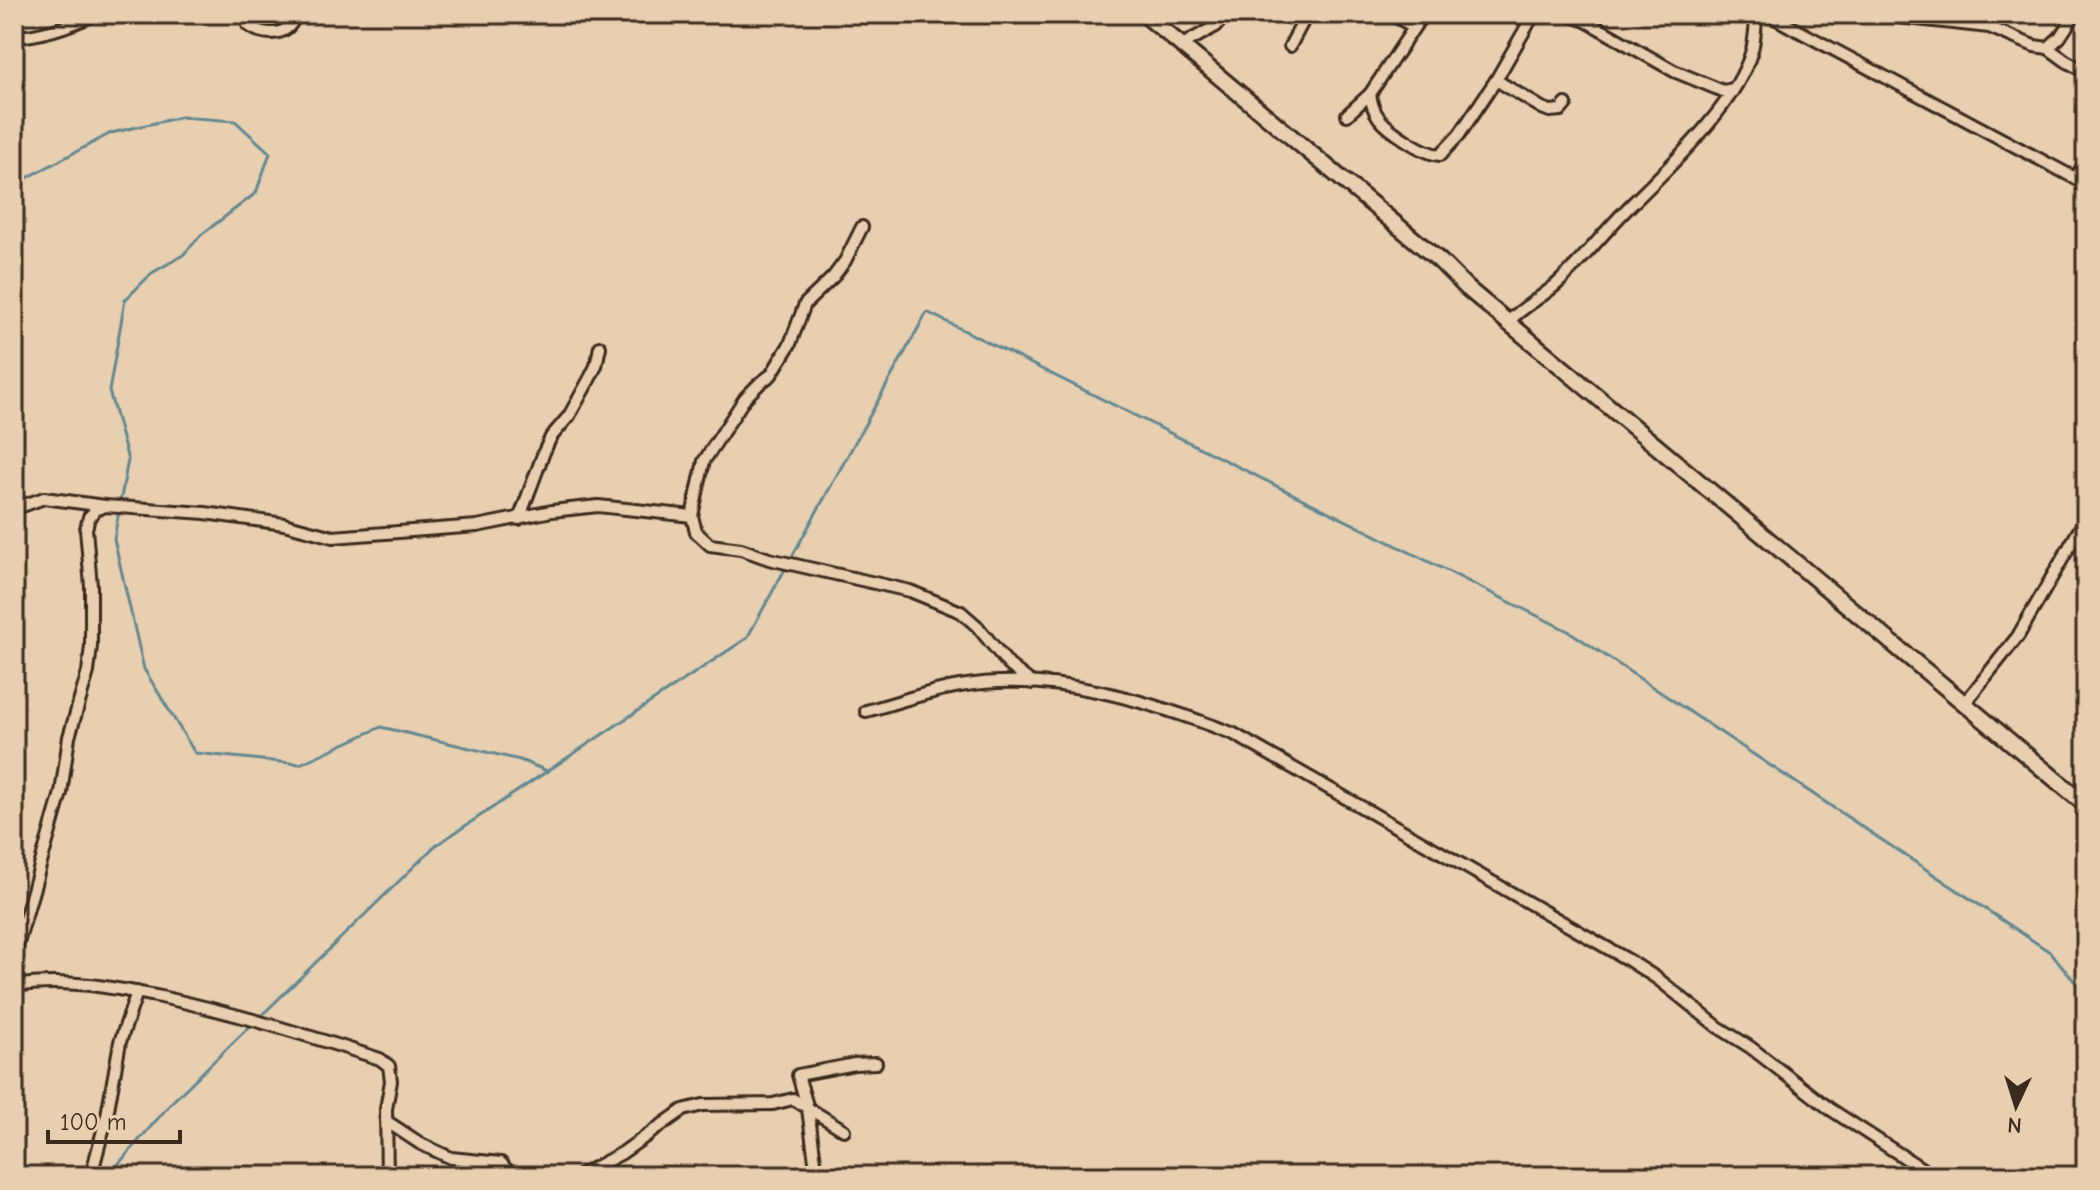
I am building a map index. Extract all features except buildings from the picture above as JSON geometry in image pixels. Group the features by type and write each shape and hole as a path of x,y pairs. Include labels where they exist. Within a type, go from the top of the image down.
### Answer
{"street":[{"path":"14,37 50,32 96,14"},
{"path":"248,25 275,34 285,31 293,23 295,14"},
{"path":"1144,14 2086,805"},
{"path":"1182,45 1216,26 1226,14"},
{"path":"1290,46 1307,14"},
{"path":"1391,14 1414,27"},
{"path":"1347,115 1370,94 1423,14"},
{"path":"1370,94 1381,122 1423,151 1440,155 1459,135 1496,80 1534,14"},
{"path":"1509,321 1560,282 1702,131 1744,70 1752,50 1757,14"},
{"path":"1767,14 2086,184"},
{"path":"1871,14 1989,27 2034,46 2053,48 2086,72"},
{"path":"2053,48 2075,14"},
{"path":"1572,15 1586,18 1674,71 1723,91 1733,89"},
{"path":"1496,80 1550,111 1561,110 1566,104"},
{"path":"2075,178 2086,162"},
{"path":"862,227 845,261 805,304 790,344 771,375 745,398 704,461 692,516 696,532 710,545 741,549 769,559 910,591 961,612 977,626 1009,665 1033,683"},
{"path":"519,519 551,437 569,416 590,378 600,347"},
{"path":"14,509 44,498 205,513 284,524 333,537 477,526 552,511 598,506 692,516"},
{"path":"14,957 61,793 69,737 88,672 91,586 86,529 89,517 105,506"},
{"path":"1964,704 2018,636 2086,518"},
{"path":"866,711 958,686 995,681 1066,685 1188,716 1234,734 1630,961 1830,1109 1933,1176"},
{"path":"14,986 49,981 77,982 137,992 256,1020 380,1059 389,1066 391,1081 386,1121 387,1176"},
{"path":"91,1176 107,1115 120,1042 137,992"},
{"path":"817,1176 808,1109 798,1075 876,1063"},
{"path":"579,1176 622,1153 683,1110 703,1105 773,1104 793,1099 844,1130"},
{"path":"386,1121 421,1144 451,1158 501,1163 512,1176"}],"waterway":[{"path":"14,214 27,178 111,133 181,117 235,121 270,153 256,193 201,235 183,255 152,273 125,300 109,391 128,460 120,503"},
{"path":"259,1018 435,846 747,638 927,312 1570,632 2050,952 2086,995"},
{"path":"119,511 114,539 144,669 195,753 300,764 381,727 520,760 547,771"},
{"path":"108,1176 173,1101 253,1023"}]}
